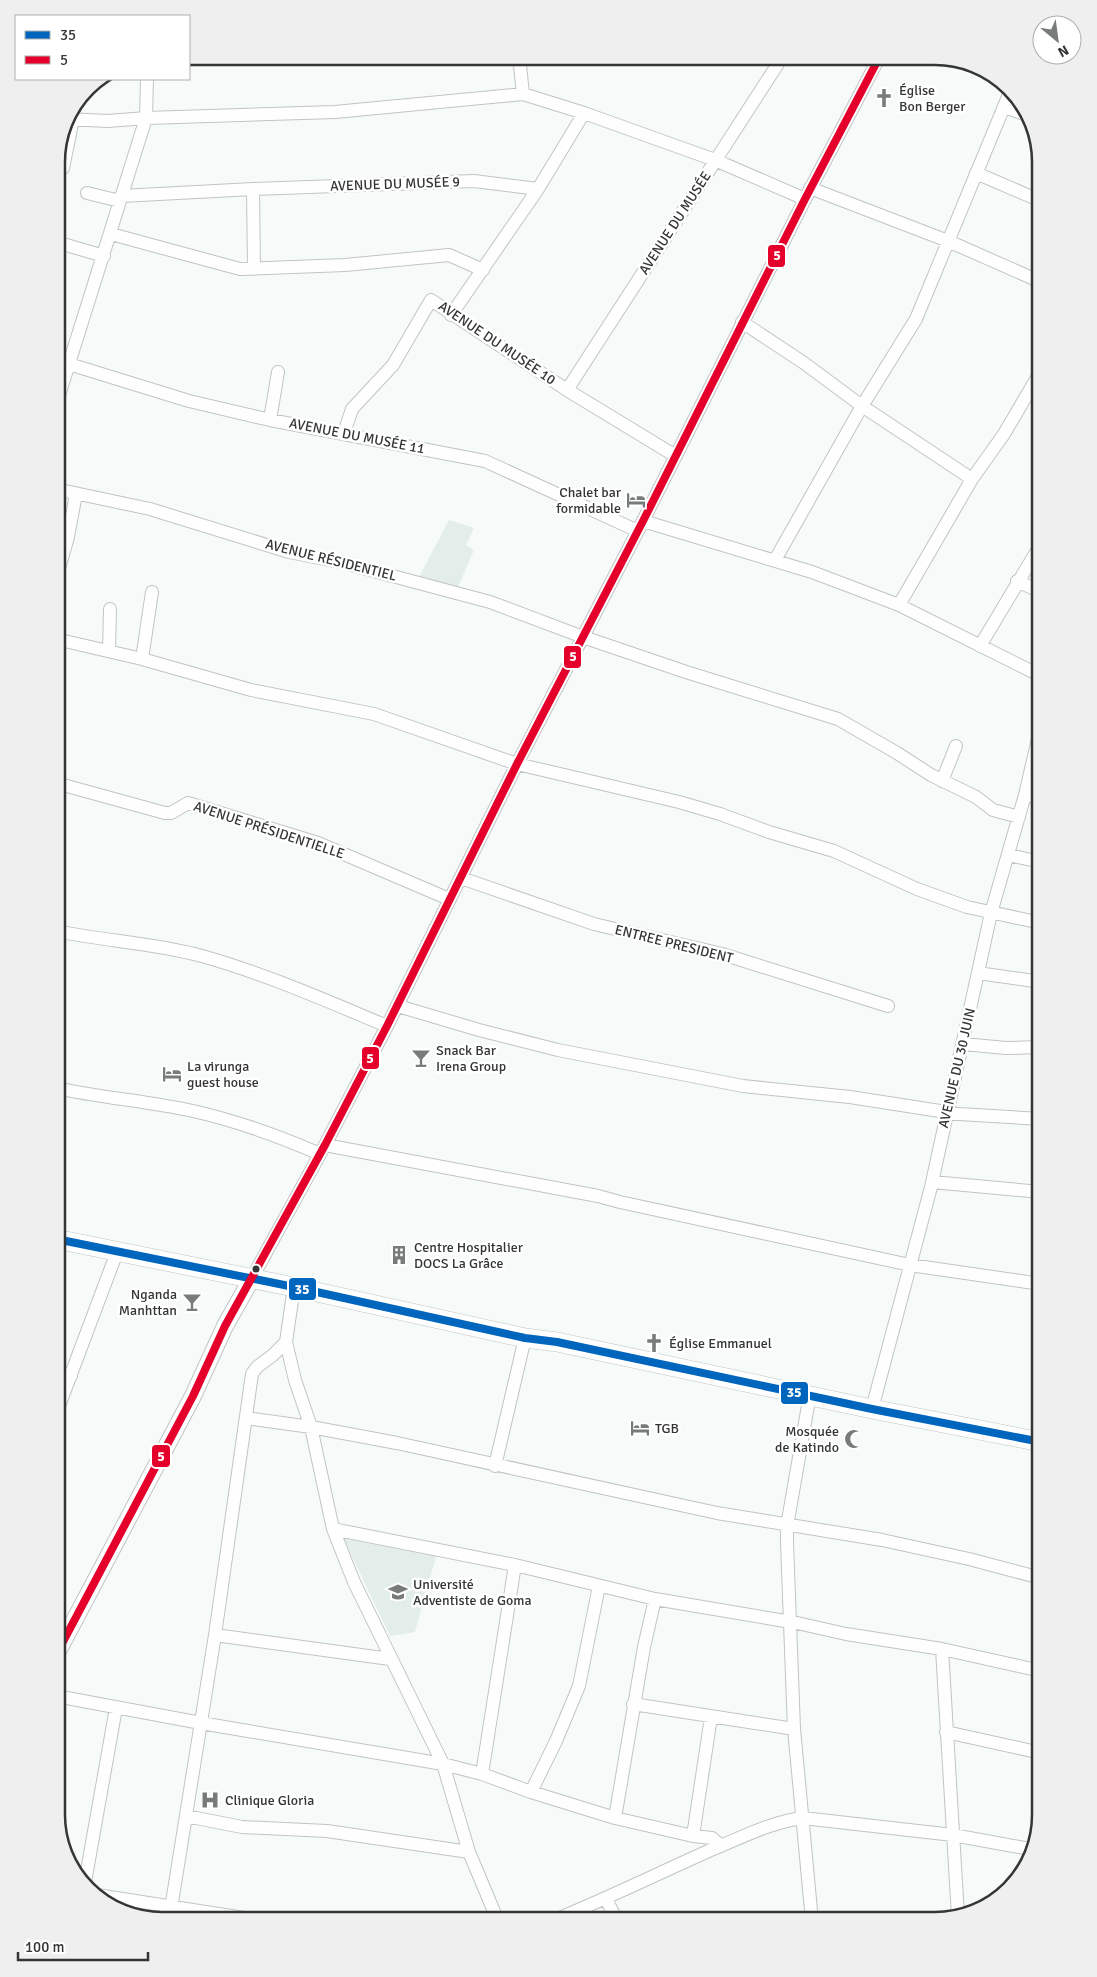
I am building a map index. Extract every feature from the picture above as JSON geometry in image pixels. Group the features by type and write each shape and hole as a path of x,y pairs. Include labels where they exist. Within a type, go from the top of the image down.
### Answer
{"highway":[{"path":"65,1241 252,1278 525,1338 557,1342 810,1394 872,1409 1032,1440"}],"main road":[{"path":"65,1638 193,1396 225,1326 252,1278"}],"street":[{"path":"520,65 523,94"},
{"name":"AVENUE DU MUSÉE","path":"567,390 777,65"},
{"path":"252,1278 323,1150 388,1026 449,898 640,526 674,455 807,194 875,65"},
{"path":"65,354 104,256 146,118 147,80"},
{"path":"75,119 108,121 335,112 523,94 584,113 807,194 948,241 1032,278"},
{"path":"775,560 862,406 916,319 1008,98"},
{"path":"1005,108 1019,113"},
{"path":"451,315 538,189 584,113"},
{"path":"976,172 1032,197"},
{"name":"AVENUE DU MUSÉE 9","path":"86,193 121,198 252,189 474,181 538,189"},
{"path":"252,189 254,269"},
{"path":"111,234 227,265 254,269 346,264 449,255 483,270"},
{"path":"65,245 104,256"},
{"name":"AVENUE DU MUSÉE 10","path":"344,433 352,409 393,365 429,301 433,300 451,315 567,390 674,455"},
{"path":"742,322 804,362 862,406 972,478"},
{"name":"AVENUE DU MUSÉE 11","path":"65,363 189,401 270,420 485,461 640,526 775,560 899,605 1032,672"},
{"path":"270,420 278,372"},
{"path":"899,605 972,478 1004,434 1032,386"},
{"name":"AVENUE RÉSIDENTIEL","path":"65,491 150,509 289,552 340,562 490,602 583,637 838,719 942,781 976,797 993,810 1019,817"},
{"path":"65,548 76,494"},
{"path":"980,646 1032,558"},
{"path":"1018,580 1032,587"},
{"path":"142,659 152,592"},
{"path":"109,651 110,609"},
{"path":"65,641 142,659 251,690 374,714 517,764 679,802 834,851 918,889 966,907 1032,921"},
{"path":"942,781 956,746"},
{"name":"AVENUE DU 30 JUIN","path":"872,1409 932,1182 991,913 1032,765"},
{"name":"AVENUE PRÉSIDENTIELLE","path":"65,785 165,813 171,813 188,803 220,812 318,843 449,898"},
{"path":"1025,795 1032,796"},
{"path":"1008,855 1032,860"},
{"name":"ENTREE PRESIDENT","path":"460,878 594,924 722,954 888,1006"},
{"path":"65,932 168,948 203,956 290,986 388,1026"},
{"path":"978,973 1032,981"},
{"path":"398,1006 479,1030 558,1050 744,1086 850,1097 947,1112 1032,1118"},
{"path":"963,1044 1006,1048 1032,1047"},
{"path":"65,1090 214,1116 323,1150 598,1196 910,1265 1032,1283"},
{"path":"932,1182 1032,1191"},
{"path":"65,1391 117,1252"},
{"path":"294,1287 286,1342 295,1380 311,1427 333,1529 354,1582 443,1764 469,1852 494,1912"},
{"path":"495,1466 525,1338"},
{"path":"169,1912 216,1635 252,1374 257,1367 286,1342"},
{"path":"65,1375 71,1376"},
{"path":"810,1394 787,1526 787,1567 791,1622 794,1729 804,1818 811,1912"},
{"path":"246,1418 311,1427 397,1443 495,1466 708,1511 787,1526 882,1540 969,1559 1032,1576"},
{"path":"333,1529 515,1565 655,1599 791,1622 846,1634 942,1649 1032,1669"},
{"path":"482,1774 515,1565"},
{"path":"531,1792 579,1686 600,1586"},
{"path":"615,1818 633,1704 655,1599"},
{"path":"216,1635 390,1658"},
{"path":"942,1649 958,1909"},
{"path":"65,1698 443,1764 482,1774 531,1792 615,1818 693,1836 712,1838 721,1846"},
{"path":"633,1704 794,1729"},
{"path":"87,1876 116,1708"},
{"path":"693,1836 711,1717"},
{"path":"946,1732 1032,1751"},
{"path":"186,1816 242,1827 327,1831 469,1852"},
{"path":"574,1912 766,1826 804,1818 953,1835 1026,1848"},
{"path":"110,1897 204,1912"},
{"path":"606,1899 612,1912"}],"shaded area":[{"path":"449,520 474,528 466,545 474,550 457,589 419,577"},
{"name":"Université Adventiste de Goma","path":"341,1533 437,1553 415,1632 390,1636"}],"transit line":[{"name":"5","path":"65,1638 193,1396 225,1326 325,1145 387,1026 517,764 875,65"},
{"name":"35","path":"65,1241 294,1287 525,1338 557,1342 872,1409 1032,1440"}],"place":[{"name":"Église Bon Berger","path":"884,98"},
{"name":"Chalet bar formidable","path":"636,500"},
{"name":"Snack Bar Irena Group","path":"421,1058"},
{"name":"La virunga guest house","path":"172,1074"},
{"name":"Centre Hospitalier DOCS La Grâce","path":"399,1255"},
{"name":"Nganda Manhttan","path":"192,1302"},
{"name":"Église Emmanuel","path":"654,1343"},
{"name":"TGB","path":"640,1428"},
{"name":"Mosquée de Katindo","path":"854,1439"},
{"name":"Université Adventiste de Goma","path":"398,1592"},
{"name":"Clinique Gloria","path":"210,1800"}]}
